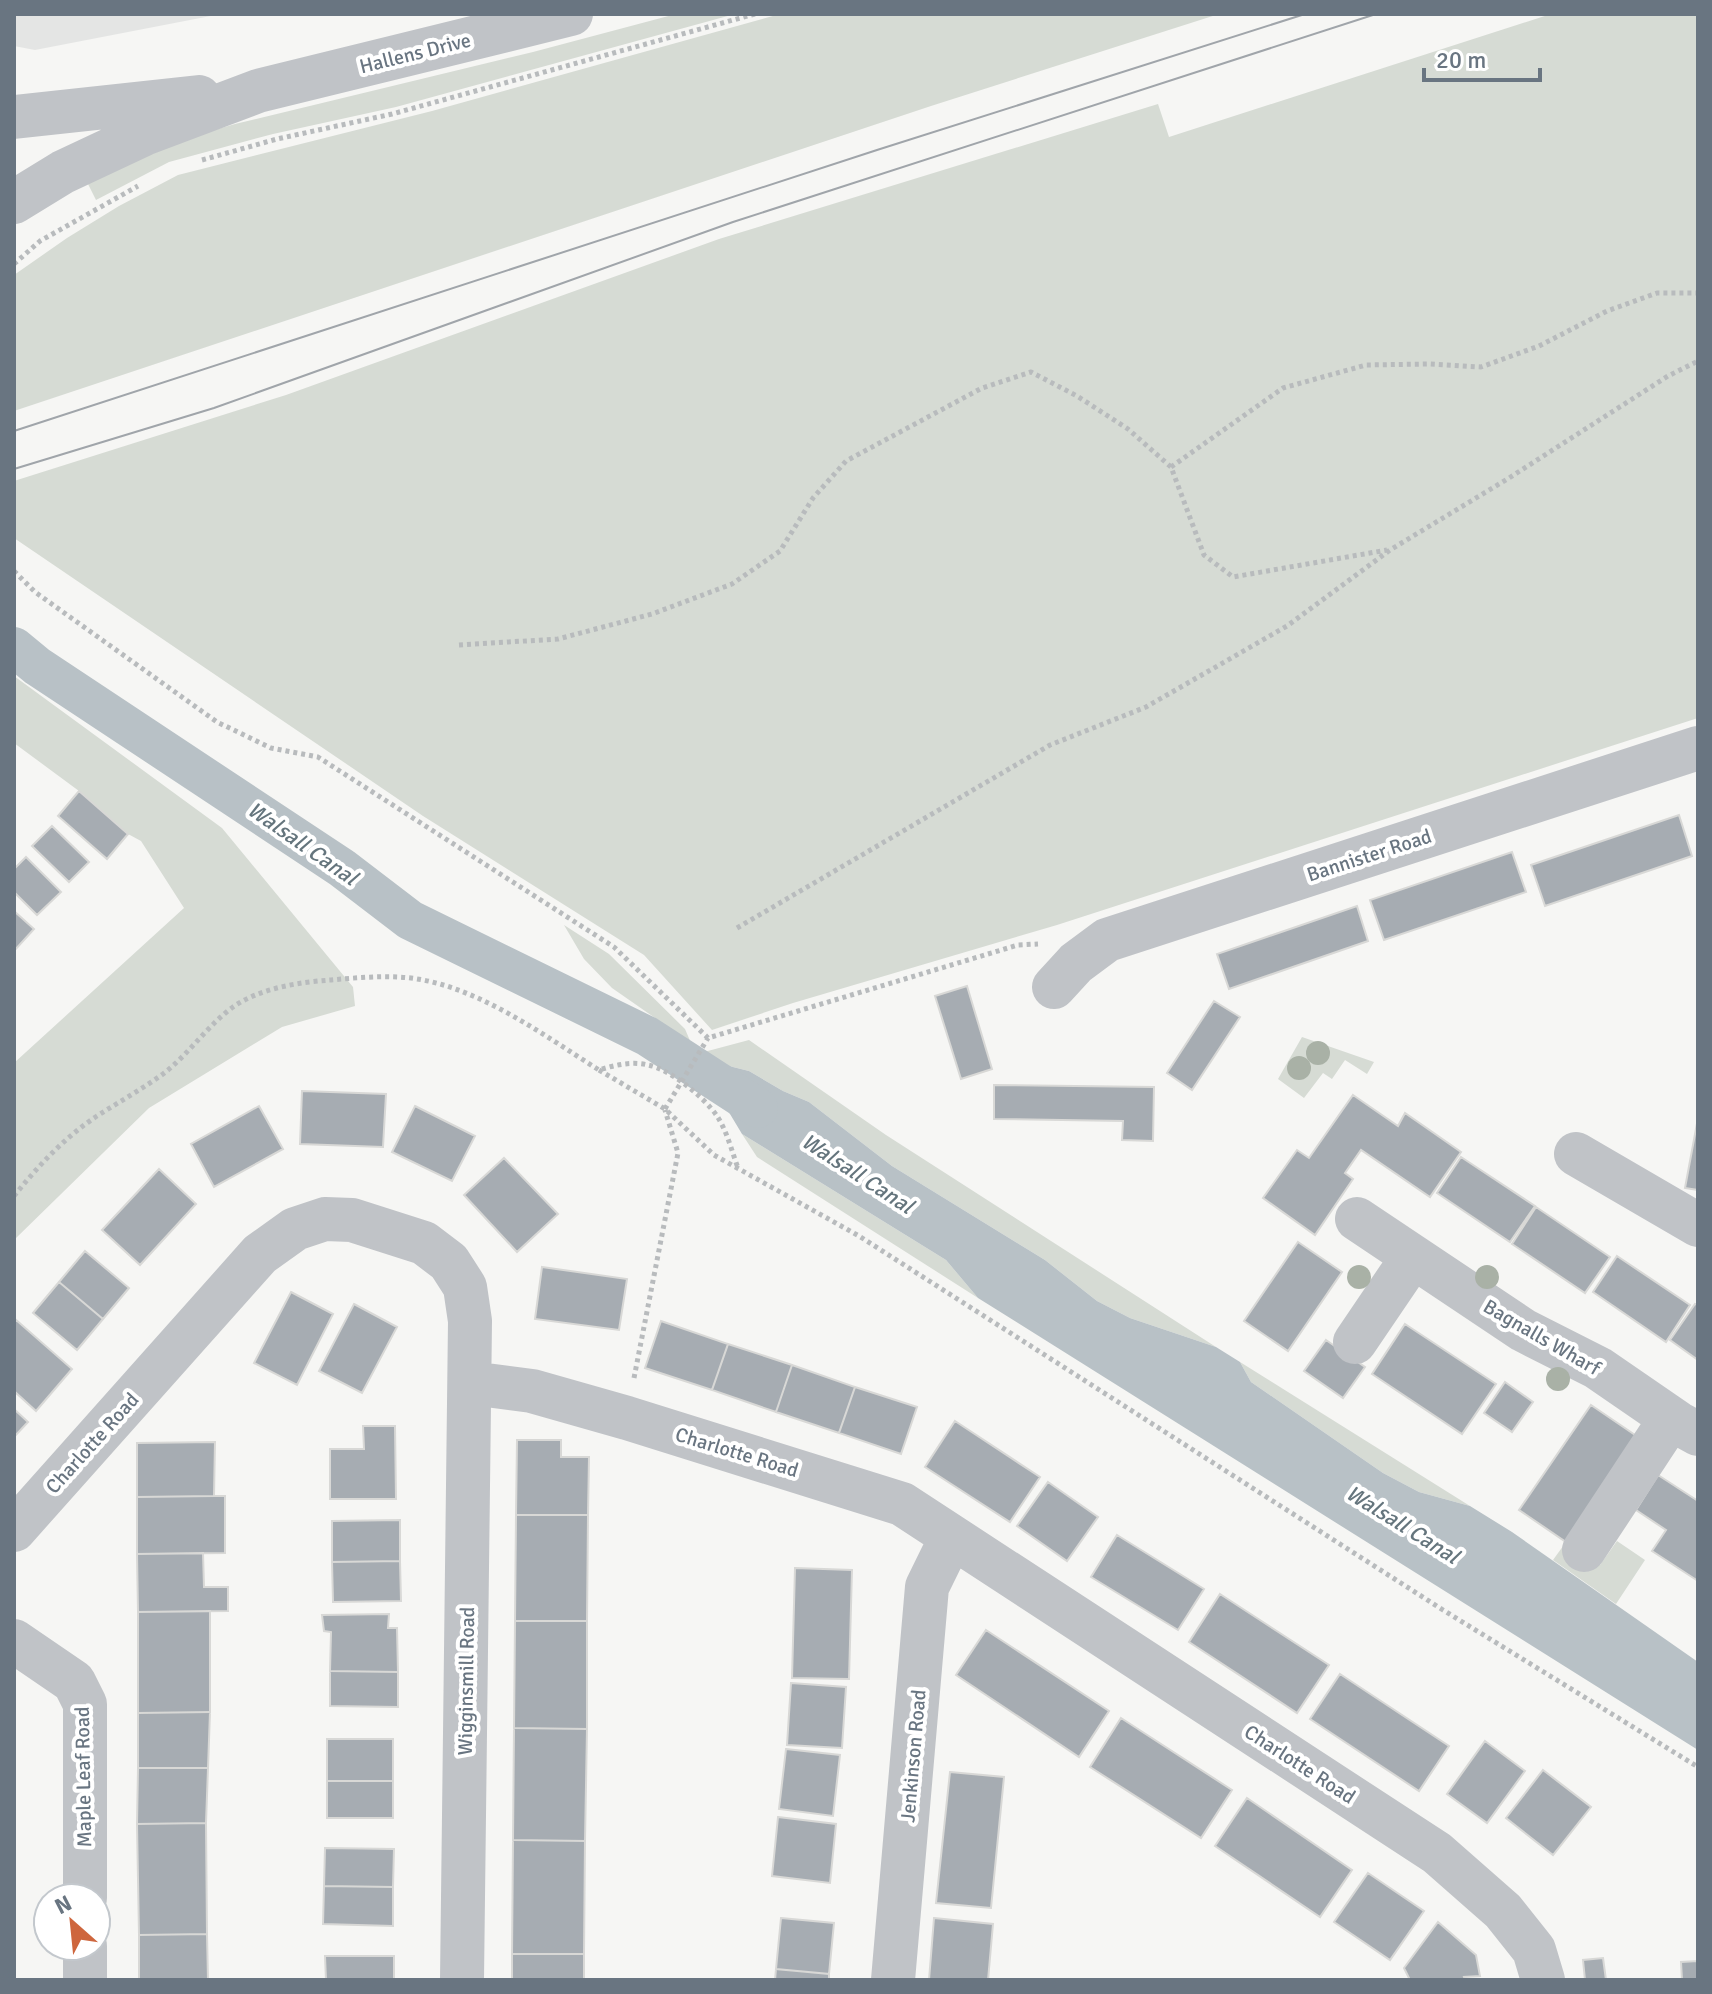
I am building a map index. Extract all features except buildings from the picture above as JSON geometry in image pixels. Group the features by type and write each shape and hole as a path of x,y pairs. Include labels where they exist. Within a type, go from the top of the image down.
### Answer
{"street":[{"name":"Hallens Drive","path":"14,202 63,172 144,134 258,91 571,14"},
{"name":"Hallens Drive","path":"14,117 258,91"},
{"name":"Bannister Road","path":"1054,987 1076,963 1107,940 1698,748"},
{"path":"1576,1154 1698,1225"},
{"name":"Charlotte Road","path":"14,1530 260,1254 295,1229 325,1219 352,1220 424,1243 449,1262 465,1287 470,1321 471,1383 532,1391 902,1504 1437,1853 1503,1911 1534,1950 1543,1980"},
{"name":"Bagnalls Wharf","path":"1357,1219 1523,1330 1598,1368 1685,1426 1584,1550"},
{"path":"1355,1342 1412,1258"},
{"name":"Wigginsmill Road","path":"462,1980 471,1383"},
{"name":"Jenkinson Road","path":"893,1980 927,1587 951,1538"},
{"name":"Maple Leaf Road","path":"14,1641 74,1682 85,1704 85,1882"}],"path":[{"path":"189,163 277,139 392,114 755,14"},
{"path":"14,264 40,241 147,182"},
{"path":"1171,467 1283,388 1366,365 1481,367 1539,346 1607,311 1657,293 1698,293"},
{"path":"737,928 1050,745 1146,707 1287,626 1390,550 1668,376 1698,361"},
{"path":"459,645 558,639 652,614 732,584 780,551 813,498 846,461 982,388 1031,372 1077,396 1128,429 1171,467 1204,555 1233,577 1390,550"},
{"path":"14,571 35,592 217,722 271,748 318,757 614,947 708,1038"},
{"path":"627,1418 678,1153 665,1109 708,1038 1018,945 1107,940"},
{"path":"14,1196 57,1147 95,1117 143,1088 185,1057 234,1006 267,992 308,981 401,977 493,1003 665,1109 714,1155 859,1236 1443,1610 1698,1767"},
{"path":"599,1070 618,1064 648,1065 667,1072 693,1091 717,1116 738,1168"}],"shaded area":[{"path":"14,14 221,14 35,50 14,46"},
{"path":"676,14 735,14 396,107 273,134 169,162 96,200 86,180 173,142 235,124"},
{"path":"780,14 1219,14 931,106 14,411 14,275 119,206 178,175 432,111"},
{"path":"1551,14 1698,14 1698,718 1057,925 712,1030 644,955 423,816 14,538 14,481 286,395 719,239 1158,104 1169,137"},
{"path":"14,676 222,828 353,987 355,1006 282,1027 149,1108 14,1240 14,1063 184,908 141,841 128,834 79,791 14,743"},
{"path":"564,925 609,954 685,1029 691,1043 612,988 584,959"},
{"path":"1302,1037 1374,1062 1367,1074 1345,1060 1332,1079 1323,1073 1304,1098 1278,1079"},
{"path":"749,1040 886,1135 1216,1347 1130,1318 1097,1301 1045,1260 892,1166 809,1102 749,1071 721,1064 704,1052"},
{"path":"742,1134 946,1260 978,1298 757,1157"},
{"path":"1240,1362 1470,1506 1419,1492 1383,1473 1251,1382"},
{"path":"1617,1541 1645,1560 1616,1604 1553,1560 1566,1542 1600,1565"}],"water":[{"path":"721,1064 749,1071 809,1102 892,1166 1045,1260 1097,1301 1130,1318 1216,1347 1240,1362 1251,1382 1383,1473 1419,1492 1470,1506 1698,1662 1698,1750 978,1298 946,1260 742,1134 721,1099 708,1088"}],"waterway":[{"name":"Walsall Canal","path":"14,647 37,666 342,868 410,920 647,1036 758,1108"}],"tram line":[{"path":"14,431 1305,14"},
{"path":"14,469 214,408 733,222 1376,14"}]}
